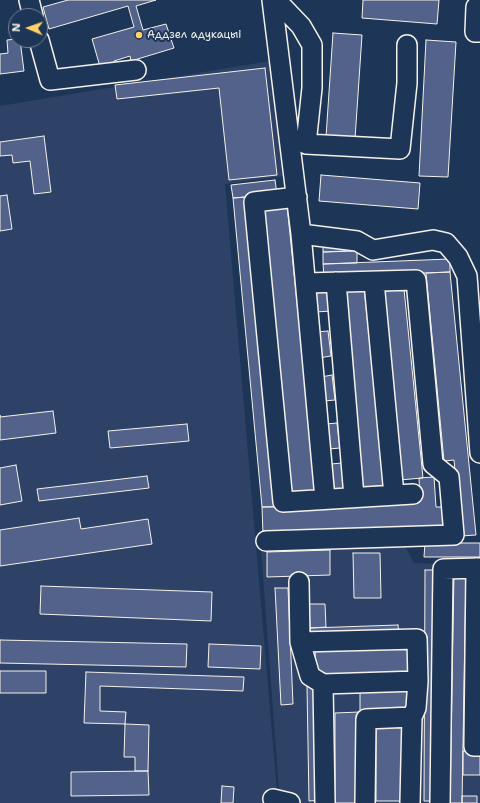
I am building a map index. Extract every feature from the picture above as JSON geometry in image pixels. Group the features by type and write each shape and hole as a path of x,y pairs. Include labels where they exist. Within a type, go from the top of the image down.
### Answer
{"lane":[{"path":"272,0 301,234 326,500"},
{"path":"276,0 301,26 312,45 312,88 306,144 400,149 407,83 407,45"},
{"path":"476,7 475,32 480,32"},
{"path":"41,48 50,80 136,70"},
{"path":"297,197 254,202 283,502 414,494"},
{"path":"301,234 358,241 373,250 432,240 446,243 458,257 473,281 480,453"},
{"path":"266,541 454,535 449,477 433,464 416,280 306,283"},
{"path":"336,282 354,498"},
{"path":"374,282 394,495"},
{"path":"440,803 443,569 478,568 474,746 480,746"},
{"path":"299,582 300,642 310,676 323,684 418,681"},
{"path":"300,642 417,639 418,681 416,708 412,717 410,803"},
{"path":"323,684 325,803"},
{"path":"365,803 366,719 412,717"}],"shaded area":[{"path":"270,61 286,176 225,184 278,803 0,803 0,106"},
{"path":"404,544 414,563 480,565 480,803 280,803 261,549"}],"building":[{"name":"Аддзел адукацыі","path":"68,0 156,0 136,6 143,30 166,24 174,48 131,61 130,56 114,61 115,66 101,70 92,39 134,27 128,6 49,29 48,8 43,7"},
{"path":"363,0 439,0 437,24 362,18"},
{"path":"333,33 362,35 355,139 326,137"},
{"path":"7,40 8,48 21,48 24,71 0,74 0,54 8,53"},
{"path":"426,40 456,42 448,177 419,176"},
{"path":"265,68 277,175 229,180 219,88 117,99 115,85"},
{"path":"44,136 51,192 34,194 30,161 13,163 12,155 0,156 0,142"},
{"path":"321,175 420,183 418,209 319,201"},
{"path":"275,180 277,194 233,198 231,185"},
{"path":"7,195 12,229 0,231 0,196"},
{"path":"248,197 277,507 262,507 233,198"},
{"path":"287,205 317,497 292,499 263,208"},
{"path":"346,242 346,251 323,252 323,243"},
{"path":"357,251 357,263 323,264 323,252"},
{"path":"450,259 450,272 324,277 323,264"},
{"path":"450,272 476,535 461,536 454,460 444,461 426,273"},
{"path":"364,286 384,485 360,488 340,289"},
{"path":"331,287 332,311 315,312 314,288"},
{"path":"404,289 423,478 399,480 380,292"},
{"path":"328,331 331,356 319,358 316,332"},
{"path":"332,375 335,400 324,401 321,377"},
{"path":"53,411 56,433 0,440 0,417"},
{"path":"337,423 340,448 329,449 326,424"},
{"path":"187,424 189,441 110,448 108,431"},
{"path":"342,463 345,490 334,491 331,464"},
{"path":"16,465 22,501 0,505 0,468"},
{"path":"147,476 149,488 39,501 37,489"},
{"path":"434,477 436,507 446,507 447,527 263,534 262,507 420,501 419,478"},
{"path":"79,518 81,529 148,519 152,544 0,566 0,530"},
{"path":"425,543 480,543 480,557 424,557"},
{"path":"330,550 330,575 267,577 267,552"},
{"path":"353,553 380,553 381,598 354,598"},
{"path":"425,570 437,570 436,801 424,801"},
{"path":"454,573 466,573 462,803 450,803"},
{"path":"41,586 212,592 211,621 40,614"},
{"path":"275,588 288,588 293,704 281,705"},
{"path":"309,604 325,604 326,627 310,628"},
{"path":"398,625 399,635 310,638 310,628"},
{"path":"0,640 187,644 186,667 0,663"},
{"path":"209,644 261,646 260,669 208,667"},
{"path":"408,646 408,672 316,675 315,649"},
{"path":"0,671 46,671 46,693 0,693"},
{"path":"86,672 244,677 243,691 100,686 100,711 126,712 125,724 84,723"},
{"path":"307,686 319,686 321,800 309,801"},
{"path":"360,686 408,686 408,712 360,712"},
{"path":"360,712 360,803 335,803 335,713"},
{"path":"125,724 149,725 148,771 135,771 135,757 124,757"},
{"path":"376,726 404,726 404,801 376,801"},
{"path":"463,751 480,751 480,775 463,775"},
{"path":"148,771 149,795 71,796 71,772"},
{"path":"222,786 234,787 233,803 221,803"},
{"path":"462,796 477,796 477,803 462,803"}],"place":[{"name":"Аддзел адукацыі","path":"139,35"}]}
